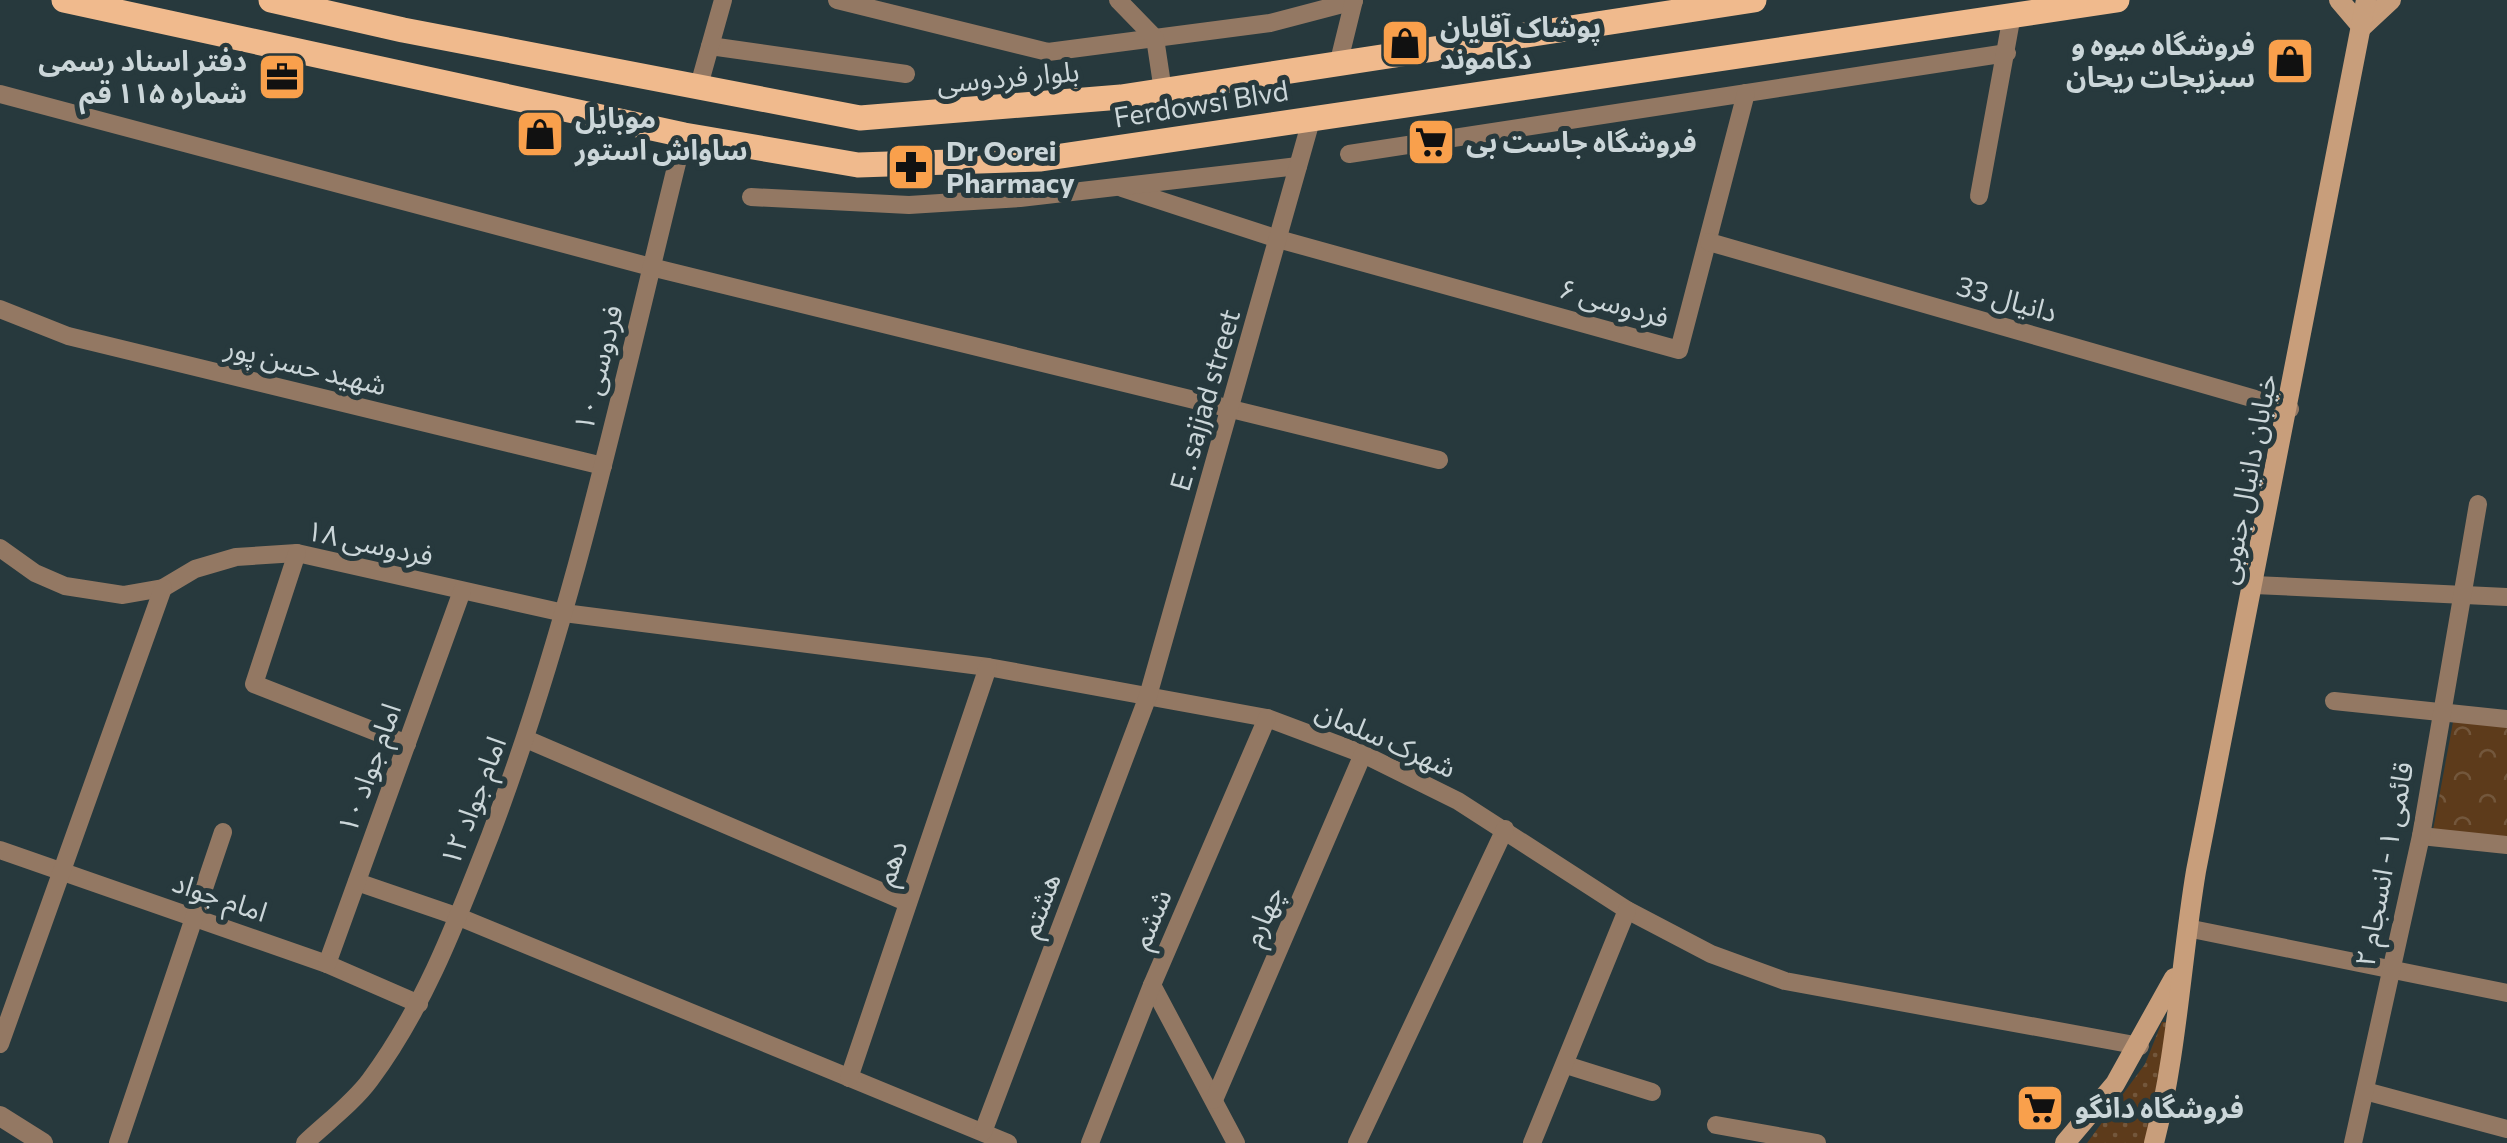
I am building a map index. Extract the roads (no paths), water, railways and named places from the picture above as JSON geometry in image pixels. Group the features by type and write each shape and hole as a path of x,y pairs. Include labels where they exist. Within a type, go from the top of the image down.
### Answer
{"main road":[{"name":"Ferdowsi Blvd","path":"64,0 684,135 858,165 1040,159 2116,0"},
{"name":"بلوار فردوسی","path":"271,0 698,89 860,118 1012,108 1162,91 1754,0"},
{"path":"2339,0 2362,27 2390,0"},
{"name":"خیابان دانیال جنوبی","path":"2154,1143 2174,1042 2186,928 2290,409 2366,0"},
{"name":"خیابان دانیال جنوبی","path":"2065,1143 2115,1084 2140,1046 2180,968"}],"street":[{"path":"698,89 724,0"},
{"path":"837,0 1048,52 1270,23 1354,0 1338,65"},
{"path":"1118,0 1155,38 1162,91"},
{"path":"1979,196 2012,15"},
{"path":"710,46 906,74"},
{"path":"1349,154 2007,53"},
{"name":"فردوسی ۶","path":"1278,239 1679,350 1746,93"},
{"path":"0,94 651,267 1438,460"},
{"name":"E . sajjad street","path":"1148,696 1312,117"},
{"name":"فردوسی ۱۰","path":"564,613 684,135"},
{"path":"751,197 909,204 1122,188 1298,166"},
{"path":"1122,188 1278,239"},
{"name":"دانیال 33","path":"1709,242 2290,409"},
{"name":"شهید حسن پور","path":"0,310 68,336 603,466"},
{"name":"قائمی ۱ - انسجام ۲","path":"2353,1143 2421,836 2478,504"},
{"name":"فردوسی ۱۸","path":"0,548 35,573 97,594 123,595 163,588 195,570 236,557 296,553 564,613"},
{"path":"296,553 254,684 406,744"},
{"path":"2254,585 2507,598"},
{"path":"0,1044 163,588"},
{"name":"امام جواد ۱۰","path":"327,964 462,592"},
{"name":"شهرک سلمان","path":"564,613 988,667 1267,718 1363,754 1504,829 1627,910 1711,954 1785,981 2140,1046"},
{"name":"امام جواد ۱۲","path":"305,1143 368,1083 419,1004 458,917 526,739 564,613"},
{"name":"دهم","path":"850,1078 988,667"},
{"name":"هشتم","path":"983,1132 1148,696"},
{"path":"2334,701 2507,720"},
{"name":"ششم","path":"1090,1143 1152,985 1267,718"},
{"path":"526,739 906,902"},
{"name":"چهارم","path":"1214,1100 1363,754"},
{"path":"1357,1143 1504,829"},
{"path":"118,1143 223,832"},
{"path":"2421,836 2507,845"},
{"name":"امام جواد","path":"0,850 327,964 419,1004"},
{"path":"357,882 458,917 1008,1143"},
{"path":"1532,1143 1627,910"},
{"path":"2186,928 2507,993"},
{"path":"1152,985 1236,1143"},
{"path":"1566,1065 1652,1092"},
{"path":"2365,1091 2507,1129"},
{"path":"0,1116 43,1143"},
{"path":"1716,1125 1817,1143"}],"place":[{"name":"پوشاک آقایان دکاموند","path":"1405,43"},
{"name":"فروشگاه میوه و سبزیجات ریحان","path":"2290,61"},
{"name":"دفتر اسناد رسمی شماره ۱۱۵ قم","path":"282,77"},
{"name":"موبایل ساواش استور","path":"540,134"},
{"name":"فروشگاه جاست بی","path":"1431,142"},
{"name":"Dr Oorei Pharmacy","path":"911,167"},
{"name":"فروشگاه دانگو","path":"2040,1108"}]}
